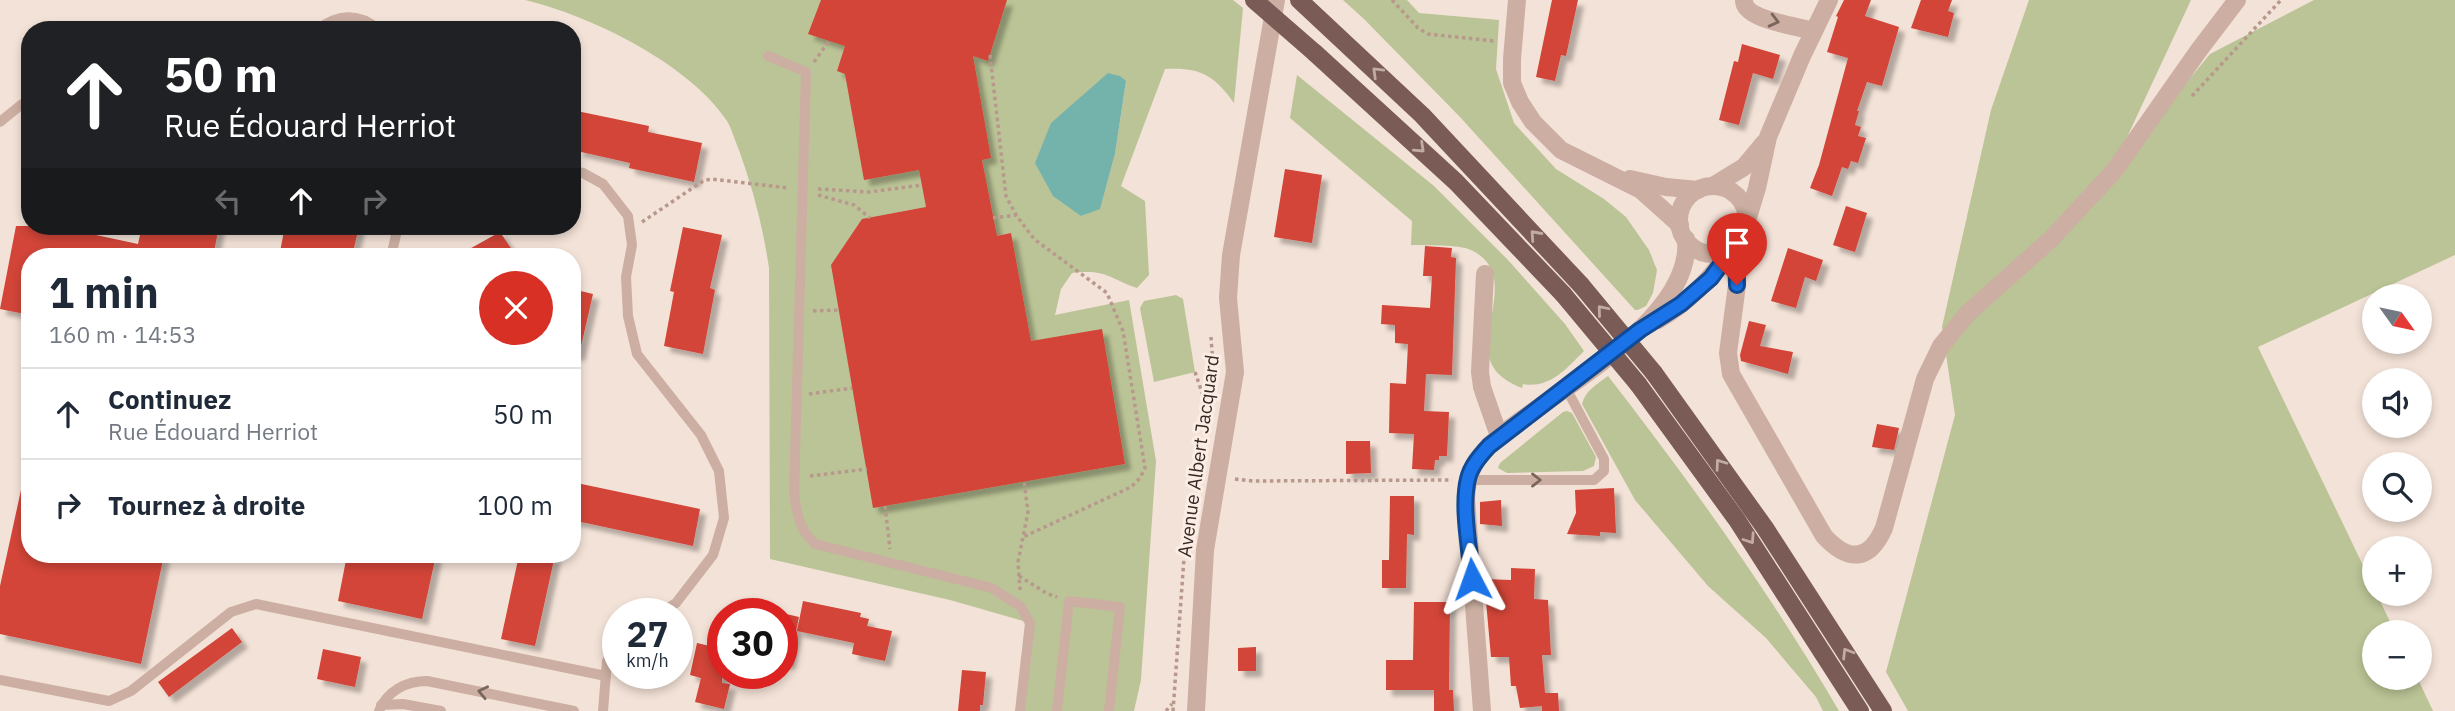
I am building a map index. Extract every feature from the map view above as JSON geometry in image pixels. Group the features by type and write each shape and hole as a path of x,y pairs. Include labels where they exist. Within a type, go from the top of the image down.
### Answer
{"main road":[{"path":"1254,0 1456,182 1563,294 1638,384 1744,530 1860,711"},
{"path":"1305,6 1431,125 1581,285 1654,373 1765,528 1882,711"}],"street":[{"name":"Avenue Albert Jacquard","path":"1196,711 1205,550 1235,372 1228,298 1231,255 1276,0"},
{"path":"1517,0 1512,83 1533,122 1561,150 1617,176 1666,187 1729,190 1739,198 1747,221"},
{"path":"1744,0 1744,6 1751,14 1814,31"},
{"path":"1482,711 1466,499 1468,480 1476,463 1499,436 1696,291 1715,272 1744,234 1768,137 1829,0"},
{"path":"1734,246 1737,285 1728,353 1731,374 1818,527 1843,553 1866,553 1876,544 1884,528 1925,379 1941,346 1968,313 2051,239 2114,171 2237,0"},
{"path":"1640,330 1661,308 1676,286 1686,258 1683,204 1705,188 1744,167 1768,137"},
{"path":"1617,176 1648,195 1694,247 1717,253 1734,246"},
{"path":"1485,274 1480,372 1482,387 1499,436"}],"lane":[{"path":"330,21 353,16 367,21"},
{"path":"768,56 806,72 794,478 798,520 804,534 814,544 992,588 1021,607 1030,623 1020,711"},
{"path":"0,122 21,105"},
{"path":"581,173 603,184 628,216 632,244 626,277 628,316 637,354 701,435 719,471 724,519 713,555 680,598"},
{"path":"1468,480 1594,480 1604,471 1604,459 1566,388"},
{"path":"1057,711 1069,601 1120,607 1109,711"},
{"path":"0,680 108,701 131,691 231,612 256,604 602,675"},
{"path":"380,708 388,696 401,686 427,681 574,711"},
{"path":"603,711 605,689"},
{"path":"380,708 403,704 441,711"}],"path":[{"path":"1392,0 1418,28 1428,34 1513,43"},
{"path":"2191,96 2281,0"},
{"path":"806,72 829,41"},
{"path":"990,55 1006,196 1034,239 1107,293 1112,300 1122,331 1145,468 1131,487 1023,537"},
{"path":"631,233 703,181 711,179 803,190 869,192 922,185"},
{"path":"803,190 855,205 870,218"},
{"path":"993,218 1016,215"},
{"path":"799,312 839,310"},
{"path":"1210,330 1213,388"},
{"path":"797,396 852,388"},
{"path":"1209,414 1211,401"},
{"path":"794,478 867,470"},
{"path":"1217,478 1253,481 1468,480"},
{"path":"1021,607 1018,562 1028,512 1024,481"},
{"path":"885,506 892,564"},
{"path":"1019,576 1048,594 1069,601"},
{"path":"1166,711 1174,702"}],"green space":[{"path":"525,0 1233,0 1243,8 1234,103 1213,79 1197,71 1165,69 1121,186 1145,201 1149,275 1137,288 1100,273 1072,273 1061,289 1055,315 1129,300 1156,461 1141,680 1134,711 1020,711 1030,623 950,600 770,559 769,268 753,194 732,131 710,100 664,62 607,30 551,7","holes":["1126,81 1115,154 1100,208 1081,216"]},
{"path":"1343,0 1407,0 1419,13 1499,20 1496,69 1514,123 1556,169 1604,199 1626,217 1649,250 1657,270 1653,293 1646,306 1635,310 1460,117"},
{"path":"2029,0 2191,0 2108,178 2210,54 2314,0 2455,0 2455,255 2393,284 2362,284 2362,298 2258,347 2362,563 2362,606 2383,606 2389,620 2362,620 2362,690 2423,690 2433,711 1908,711 1886,672 1955,415 1942,327 1991,110"},
{"path":"1297,75 1434,186 1508,260 1565,324 1584,351 1571,364 1550,380 1533,385 1523,384 1522,388 1498,374 1490,360 1488,346 1495,286 1492,272 1485,260 1465,248 1411,245 1412,221 1290,118"},
{"path":"1176,295 1183,299 1195,372 1154,382 1140,308 1144,301"},
{"path":"1608,376 1729,540 1786,624 1839,711 1823,711 1816,697 1766,638 1708,586 1635,500 1582,404 1589,392"},
{"path":"1567,411 1572,413 1596,457 1594,466 1583,471 1507,473 1498,468 1500,463"}],"water":[{"path":"1108,73 1120,76 1126,81 1115,154 1100,209 1081,216 1053,196 1035,163 1051,123"}],"building":[{"path":"821,0 1007,0 988,61 973,56 991,158 982,160 997,236 1011,233 1031,341 1102,329 1125,464 873,508 831,265 862,219 926,207 919,170 864,180 845,74 837,71 845,46 808,34"},
{"path":"1552,0 1578,0 1566,56 1561,55 1555,81 1536,77"},
{"path":"1844,0 1871,0 1865,16 1899,27 1882,86 1867,82 1857,111 1855,125 1861,127 1858,136 1866,138 1858,163 1851,161 1848,169 1842,167 1832,196 1810,188 1819,165 1848,58 1827,52 1838,17 1836,16"},
{"path":"1921,0 1952,0 1948,11 1954,13 1948,37 1911,28"},
{"path":"1742,44 1780,55 1773,79 1753,73 1739,125 1719,120 1734,61 1738,62"},
{"path":"581,112 649,126 648,132 702,143 694,182 629,168 630,163 581,152"},
{"path":"1285,169 1322,175 1312,243 1274,237"},
{"path":"1846,206 1867,213 1855,252 1833,245"},
{"path":"16,226 21,226 21,235 96,235 138,244 140,235 217,235 215,248 21,248 21,313 0,309"},
{"path":"683,227 722,235 710,288 715,290 703,354 664,346 674,292 670,291"},
{"path":"283,235 357,235 354,248 281,248"},
{"path":"495,235 502,235 511,248 471,248"},
{"path":"1425,246 1452,248 1451,257 1456,258 1452,375 1426,374 1424,411 1449,412 1447,456 1439,456 1439,460 1435,460 1434,470 1412,469 1414,434 1389,433 1390,383 1406,384 1408,344 1395,343 1395,325 1381,324 1382,305 1430,308 1432,276 1423,276"},
{"path":"1788,248 1823,260 1816,281 1805,277 1796,308 1771,301"},
{"path":"581,291 593,294 581,346"},
{"path":"1749,321 1766,325 1760,346 1793,352 1788,374 1741,361 1740,355"},
{"path":"1877,424 1899,428 1894,450 1872,447"},
{"path":"1346,441 1370,441 1371,473 1346,474"},
{"path":"581,484 700,509 693,546 581,522"},
{"path":"1614,488 1616,533 1600,532 1600,536 1567,534 1576,513 1575,490"},
{"path":"21,490 21,563 162,563 141,664 0,634 0,586"},
{"path":"1390,496 1414,496 1414,535 1407,534 1406,588 1382,588 1382,560 1389,560"},
{"path":"1501,500 1502,526 1480,524 1480,502"},
{"path":"345,563 434,563 422,619 338,601"},
{"path":"517,563 553,563 535,646 501,639"},
{"path":"1511,568 1535,569 1534,599 1548,600 1551,655 1542,655 1545,693 1558,693 1559,711 1542,711 1542,706 1520,708 1516,686 1511,686 1509,657 1491,657 1484,579 1511,580"},
{"path":"803,601 861,613 860,617 869,619 867,626 892,631 885,661 852,654 854,643 798,631"},
{"path":"1414,602 1450,602 1449,690 1453,690 1454,711 1434,711 1434,690 1386,690 1386,660 1413,660"},
{"path":"232,628 242,642 169,697 158,682"},
{"path":"697,643 707,645 707,689 729,689 724,709 695,702 701,678 693,676"},
{"path":"1256,647 1256,671 1238,671 1238,648"},
{"path":"323,649 361,657 355,687 317,679"},
{"path":"962,670 986,672 980,711 958,711"}],"route":[{"path":"1472,579 1466,499 1468,480 1471,471 1489,446 1640,330 1681,304 1711,278 1736,244 1737,285"}]}
